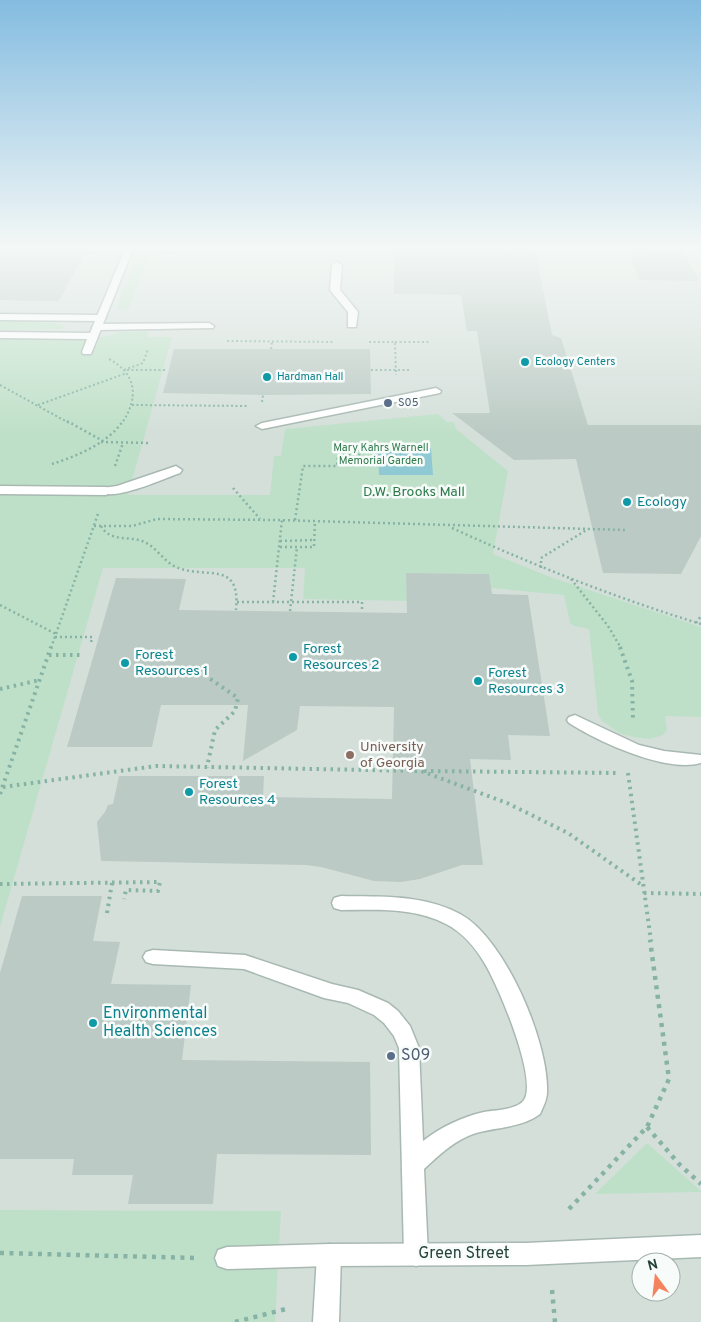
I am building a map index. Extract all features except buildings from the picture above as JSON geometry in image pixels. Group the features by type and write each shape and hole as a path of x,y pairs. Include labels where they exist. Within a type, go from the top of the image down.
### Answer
{"street":[{"path":"87,352 103,311"},
{"path":"352,311 352,324"},
{"path":"0,317 98,324 209,326"},
{"path":"0,335 98,324"},
{"path":"262,426 436,391"},
{"path":"0,490 119,490 176,470"},
{"path":"575,720 594,732 629,748 700,763"},
{"path":"341,903 417,906 434,910 456,921 476,937 492,957 505,979 524,1027 537,1084 537,1094 532,1107 517,1116 486,1120 456,1132 432,1147 412,1166"},
{"path":"154,957 245,962 368,1003 391,1017 403,1032 409,1048 416,1255"},
{"name":"Green Street","path":"227,1258 329,1255 526,1254 701,1246"},
{"path":"326,1322 329,1255"}],"path":[{"path":"225,341 338,342"},
{"path":"271,349 272,342"},
{"path":"367,342 431,342"},
{"path":"395,342 396,380"},
{"path":"50,465 76,456 101,442 122,422 132,406 134,389 127,373 113,361 87,352"},
{"path":"124,370 143,363"},
{"path":"124,370 165,370"},
{"path":"370,370 415,370"},
{"path":"37,405 127,373"},
{"path":"0,385 101,442 151,443"},
{"path":"262,406 263,395"},
{"path":"132,406 252,406"},
{"path":"295,520 303,466 337,466 338,455 361,455 361,439"},
{"path":"233,488 260,520"},
{"path":"0,794 96,518"},
{"path":"94,526 132,526 157,519 295,520 625,530"},
{"path":"273,602 282,520"},
{"path":"280,547 314,547 315,521"},
{"path":"101,526 103,531 112,536 145,542 163,559 176,567 220,575 235,586 238,594 236,610"},
{"path":"449,526 541,568 660,613 701,624"},
{"path":"541,568 541,558 588,530"},
{"path":"280,541 314,540"},
{"path":"290,611 297,547"},
{"path":"569,1209 647,1127 669,1079 628,773 629,748 633,730 632,681 624,654 608,624 571,579"},
{"path":"236,602 362,602 362,612"},
{"path":"0,606 56,635 92,637 91,644"},
{"path":"696,623 701,616"},
{"path":"49,654 82,655"},
{"path":"193,667 238,698 235,711 215,730 207,767"},
{"path":"0,689 40,680"},
{"path":"3,787 156,766 628,773"},
{"path":"421,771 507,803 568,833 643,887"},
{"path":"0,884 160,882 158,891 126,890 124,899"},
{"path":"106,913 112,883"},
{"path":"644,893 701,894"},
{"path":"647,1127 680,1165 701,1184"},
{"path":"0,1253 227,1258"},
{"path":"552,1290 555,1322"},
{"path":"235,1322 290,1308"}],"shaded area":[{"name":"University of Georgia","path":"0,311 701,311 701,1322 0,1322"}],"green space":[{"path":"0,321 56,323 64,326 61,329 0,330"},
{"name":"D.W. Brooks Mall","path":"148,331 147,337 172,337 128,495 270,495 274,456 281,456 285,429 438,414 447,422 454,422 456,429 508,471 493,554 553,578 701,627 701,717 665,716 667,730 663,735 650,739 619,733 602,721 598,714 589,629 574,626 570,623 564,595 491,588 489,574 407,573 407,601 303,599 305,568 103,568 0,927 0,336 103,337 122,332"},
{"path":"647,1143 701,1191 701,1192 595,1194"},
{"path":"0,1210 281,1211 275,1322 0,1322"}],"water":[{"path":"378,448 431,448 433,475 379,475"}],"place":[{"name":"Ecology Centers","path":"525,362"},
{"name":"Hardman Hall","path":"267,377"},
{"name":"S05","path":"388,403"},
{"name":"Ecology","path":"627,502"},
{"name":"Forest Resources 2","path":"293,657"},
{"name":"Forest Resources 1","path":"125,663"},
{"name":"Forest Resources 3","path":"478,681"},
{"name":"University of Georgia","path":"350,755"},
{"name":"Forest Resources 4","path":"189,792"},
{"name":"Environmental Health Sciences","path":"93,1023"},
{"name":"S09","path":"391,1056"}],"park label":[{"name":"Mary Kahrs Warnell Memorial Garden","path":"381,454"}]}
